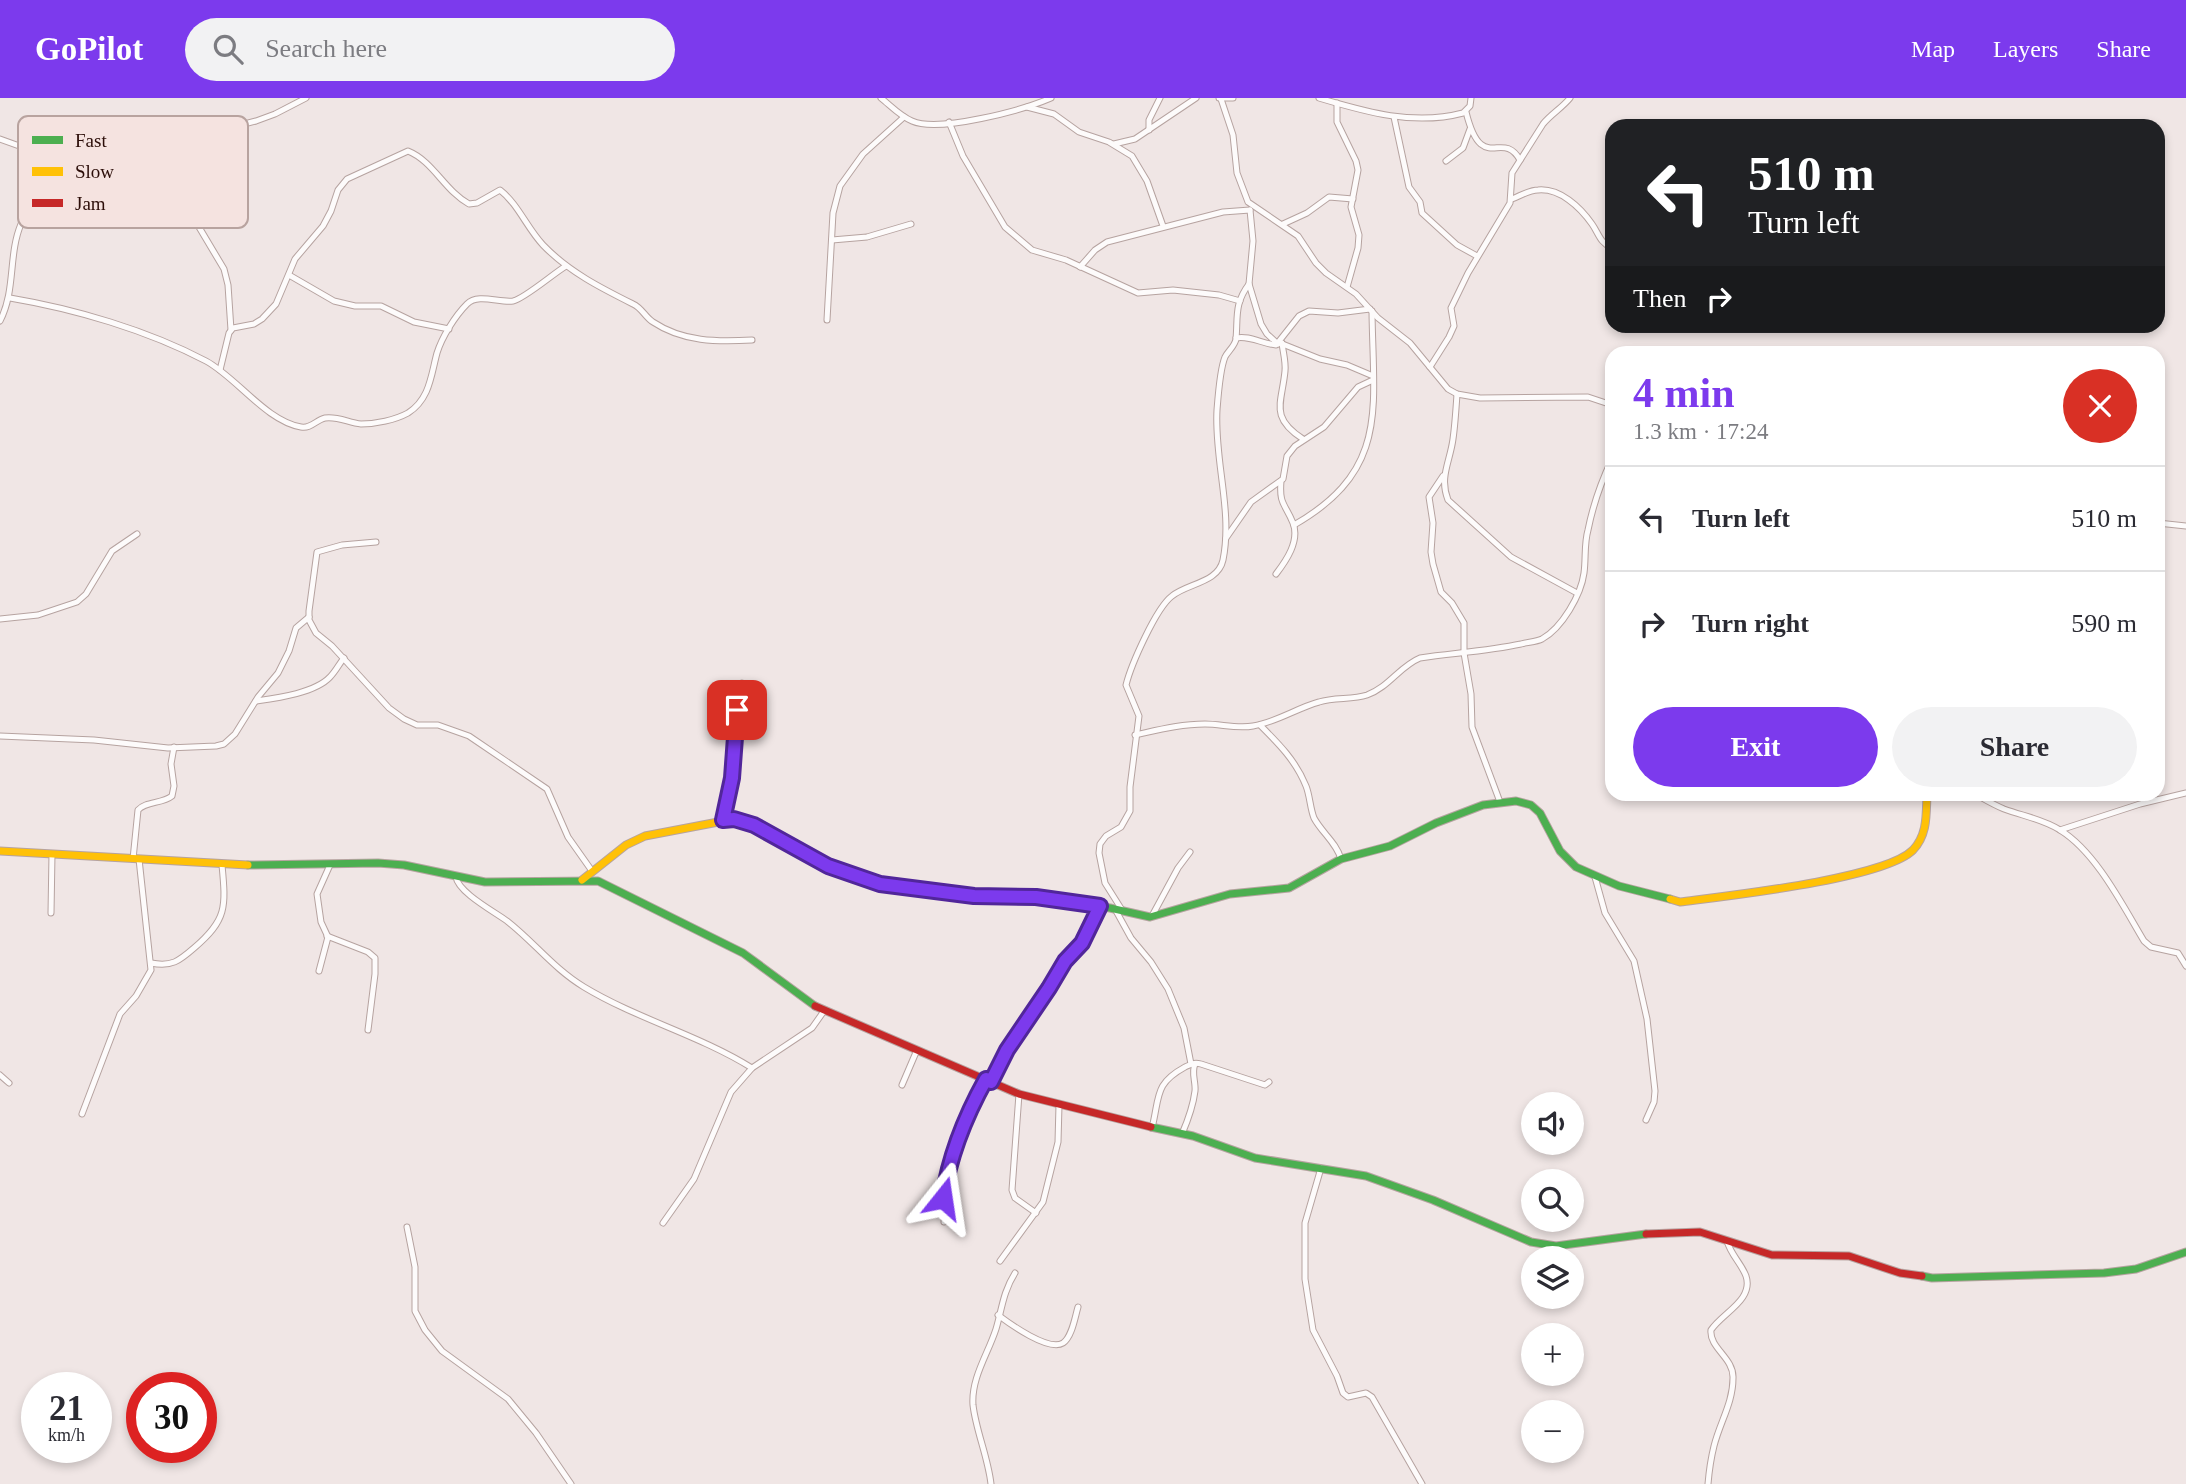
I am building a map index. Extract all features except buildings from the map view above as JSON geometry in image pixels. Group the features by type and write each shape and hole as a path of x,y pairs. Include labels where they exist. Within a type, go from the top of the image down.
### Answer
{"street":[{"path":"248,122 275,114 306,98"},
{"path":"881,98 904,117 926,125 1027,107 1051,98"},
{"path":"1149,130 1149,120 1160,98"},
{"path":"1113,144 1135,139 1196,98"},
{"path":"1233,98 1220,98 1233,135 1237,173 1250,207 1253,241 1250,284 1261,324 1267,334 1280,343 1320,359 1347,365 1373,378"},
{"path":"1320,98 1382,117 1444,117 1466,112 1471,98"},
{"path":"1430,367 1454,326 1451,308 1477,256 1512,199 1510,180 1520,160 1548,117 1562,108 1570,98"},
{"path":"1337,103 1337,122 1358,170 1351,206 1352,218 1359,235 1358,248 1347,287"},
{"path":"1027,107 1054,114 1079,132 1113,144 1132,156 1147,181 1163,226"},
{"path":"1466,112 1475,139 1482,147 1510,148 1520,160"},
{"path":"827,320 833,213 840,186 863,154 904,117"},
{"path":"1394,117 1409,187 1420,202 1422,212 1458,245 1477,256"},
{"path":"949,122 963,156 1005,227 1032,250 1066,260 1138,293 1173,290 1240,300"},
{"path":"1446,161 1463,148 1470,128"},
{"path":"0,139 18,146"},
{"path":"231,330 262,319 276,304 295,259 323,226 338,190 347,179 408,151 421,158 455,194 469,204 477,203 500,190 532,232 566,266 639,307 649,319 665,329 705,341 752,340"},
{"path":"1512,199 1537,190 1559,194 1579,209 1605,244"},
{"path":"1283,223 1307,213 1329,197 1353,198"},
{"path":"1080,267 1095,250 1107,242 1163,226 1250,207 1283,223 1298,236 1326,273 1347,287 1410,343 1448,388 1457,394 1496,399 1588,397 1605,403"},
{"path":"832,240 867,237 911,224"},
{"path":"0,321 10,298 11,273 20,228"},
{"path":"200,228 224,269 228,285 231,330 220,370"},
{"path":"10,298 76,313 182,349 220,370 267,409 300,427 310,426 323,419 344,419 361,424 386,420 410,411 423,397 434,374 437,352 449,329 469,302 479,299 515,300 566,266"},
{"path":"289,275 334,300 346,304 381,306 414,322 449,329"},
{"path":"1182,1135 1194,1101 1195,1087 1194,1063 1184,1028 1168,989 1152,962 1131,938 1105,883 1098,853 1106,836 1121,827 1130,811 1130,787 1139,716 1126,685 1148,632 1164,604 1172,596 1212,576 1223,560 1224,511 1217,411 1225,357 1236,338 1236,317 1240,300 1250,284"},
{"path":"1303,439 1291,429 1279,411 1285,367 1280,343 1299,316 1309,311 1338,313 1371,310"},
{"path":"1294,525 1328,504 1346,485 1360,464 1369,440 1373,378 1371,310"},
{"path":"1236,338 1242,337 1265,345 1280,343"},
{"path":"1224,540 1251,502 1281,481 1285,475 1287,456 1303,439 1324,427 1358,387 1373,378"},
{"path":"1457,394 1453,440 1443,476 1429,497 1433,523 1431,552 1441,592 1452,603 1464,623 1464,653 1471,694 1472,727 1500,802"},
{"path":"1135,735 1163,728 1201,724 1238,728 1260,725 1319,702 1366,695 1393,680 1409,663 1420,658 1540,640 1560,623 1584,576 1585,544 1605,473"},
{"path":"1443,476 1448,500 1502,550 1545,578 1577,593"},
{"path":"1276,574 1289,556 1294,525 1282,504 1281,481"},
{"path":"2165,524 2186,526"},
{"path":"0,619 38,614 77,602 86,594 112,551 137,534"},
{"path":"376,542 334,546 317,552 309,617 316,634 344,658 389,708 404,719 417,725 438,725 468,736 547,789 568,837 592,871"},
{"path":"0,736 174,747 216,746 230,740 278,673 296,628 309,617"},
{"path":"256,701 287,696 320,684 329,679 344,658"},
{"path":"723,820 732,778 738,693 742,683"},
{"path":"1260,725 1299,769 1314,817 1338,849 1340,859"},
{"path":"82,1114 120,1014 150,975 151,963 136,859 138,810 172,796 174,786 171,764 174,747"},
{"path":"2165,798 2186,793"},
{"path":"582,880 626,845 645,836 734,819 754,825 828,866 880,884 974,896 1036,897 1152,916 1230,894 1289,888 1340,859 1390,846 1436,822 1483,805 1516,801 1536,809 1544,818 1567,860 1595,877 1680,902 1794,886 1891,864 1913,850 1923,835 1927,801"},
{"path":"1988,801 2060,830 2085,852 2144,941 2151,947 2178,953 2186,966"},
{"path":"2060,830 2153,801"},
{"path":"0,851 222,865 378,863 404,865 485,882 556,883 582,880 605,883 743,953 824,1011 1018,1094 1217,1144 1255,1158 1366,1176 1537,1244 1556,1246 1682,1231 1700,1232 1772,1255 1850,1256 1900,1273 1932,1278 2105,1273 2136,1269 2186,1252"},
{"path":"1152,916 1178,868 1190,852"},
{"path":"51,913 52,854"},
{"path":"151,963 167,966 180,961 214,931 222,914 222,865"},
{"path":"319,971 327,936 317,894 331,865"},
{"path":"456,877 458,885 466,892 509,923 551,963 584,987 634,1013 735,1057 752,1068"},
{"path":"1595,877 1605,913 1634,961 1642,990 1655,1091 1654,1102 1646,1120"},
{"path":"944,1222 943,1198 947,1177 976,1098 1065,961 1082,943 1100,906"},
{"path":"327,936 368,952 375,958 376,974 368,1030"},
{"path":"663,1223 694,1179 732,1092 752,1068 812,1028 824,1011"},
{"path":"902,1085 917,1050"},
{"path":"1152,1128 1163,1083 1176,1072 1194,1063 1265,1085 1269,1082"},
{"path":"0,1075 9,1083"},
{"path":"1018,1094 1012,1190 1015,1198 1036,1213"},
{"path":"1000,1261 1042,1202 1058,1142 1059,1104"},
{"path":"1321,1168 1305,1223 1305,1279 1312,1330 1337,1376 1343,1393 1348,1397 1366,1393 1370,1395 1422,1484"},
{"path":"408,1227 415,1267 415,1311 425,1330 442,1352 508,1399 536,1433 571,1484"},
{"path":"1708,1484 1714,1446 1730,1402 1734,1375 1730,1362 1710,1335 1710,1330 1747,1291 1745,1275 1732,1255 1727,1241"},
{"path":"991,1484 976,1420 974,1381 1015,1273"},
{"path":"998,1315 1031,1336 1057,1345 1068,1338 1078,1307"}],"traffic: fast":[{"path":"779,839 828,866 880,884 987,898 1036,897 1150,917 1230,894 1289,888 1341,859 1390,846 1436,823 1483,805 1516,801 1531,805 1540,813 1560,851 1576,867 1619,886 1670,899"},
{"path":"248,865 378,863 404,865 485,882 598,881 743,953 815,1006"},
{"path":"1151,1127 1193,1136 1255,1158 1366,1176 1433,1200 1531,1242 1556,1246 1646,1234"},
{"path":"1922,1276 1932,1278 2104,1273 2136,1269 2186,1252"}],"traffic: slow":[{"path":"1670,899 1680,902 1766,891 1871,870 1897,860 1918,844 1925,824 1927,801"},
{"path":"582,880 626,845 645,836 734,819 754,825 779,839"},
{"path":"0,851 248,865"}],"traffic: jam":[{"path":"815,1006 1019,1094 1151,1127"},
{"path":"1646,1234 1700,1232 1772,1255 1849,1256 1900,1273 1922,1276"}],"route":[{"path":"737,710 732,778 723,820 734,819 754,825 828,866 880,884 987,898 1027,896 1100,906 1082,943 1065,961 1013,1040 991,1082 986,1079 958,1146 943,1198"}]}
